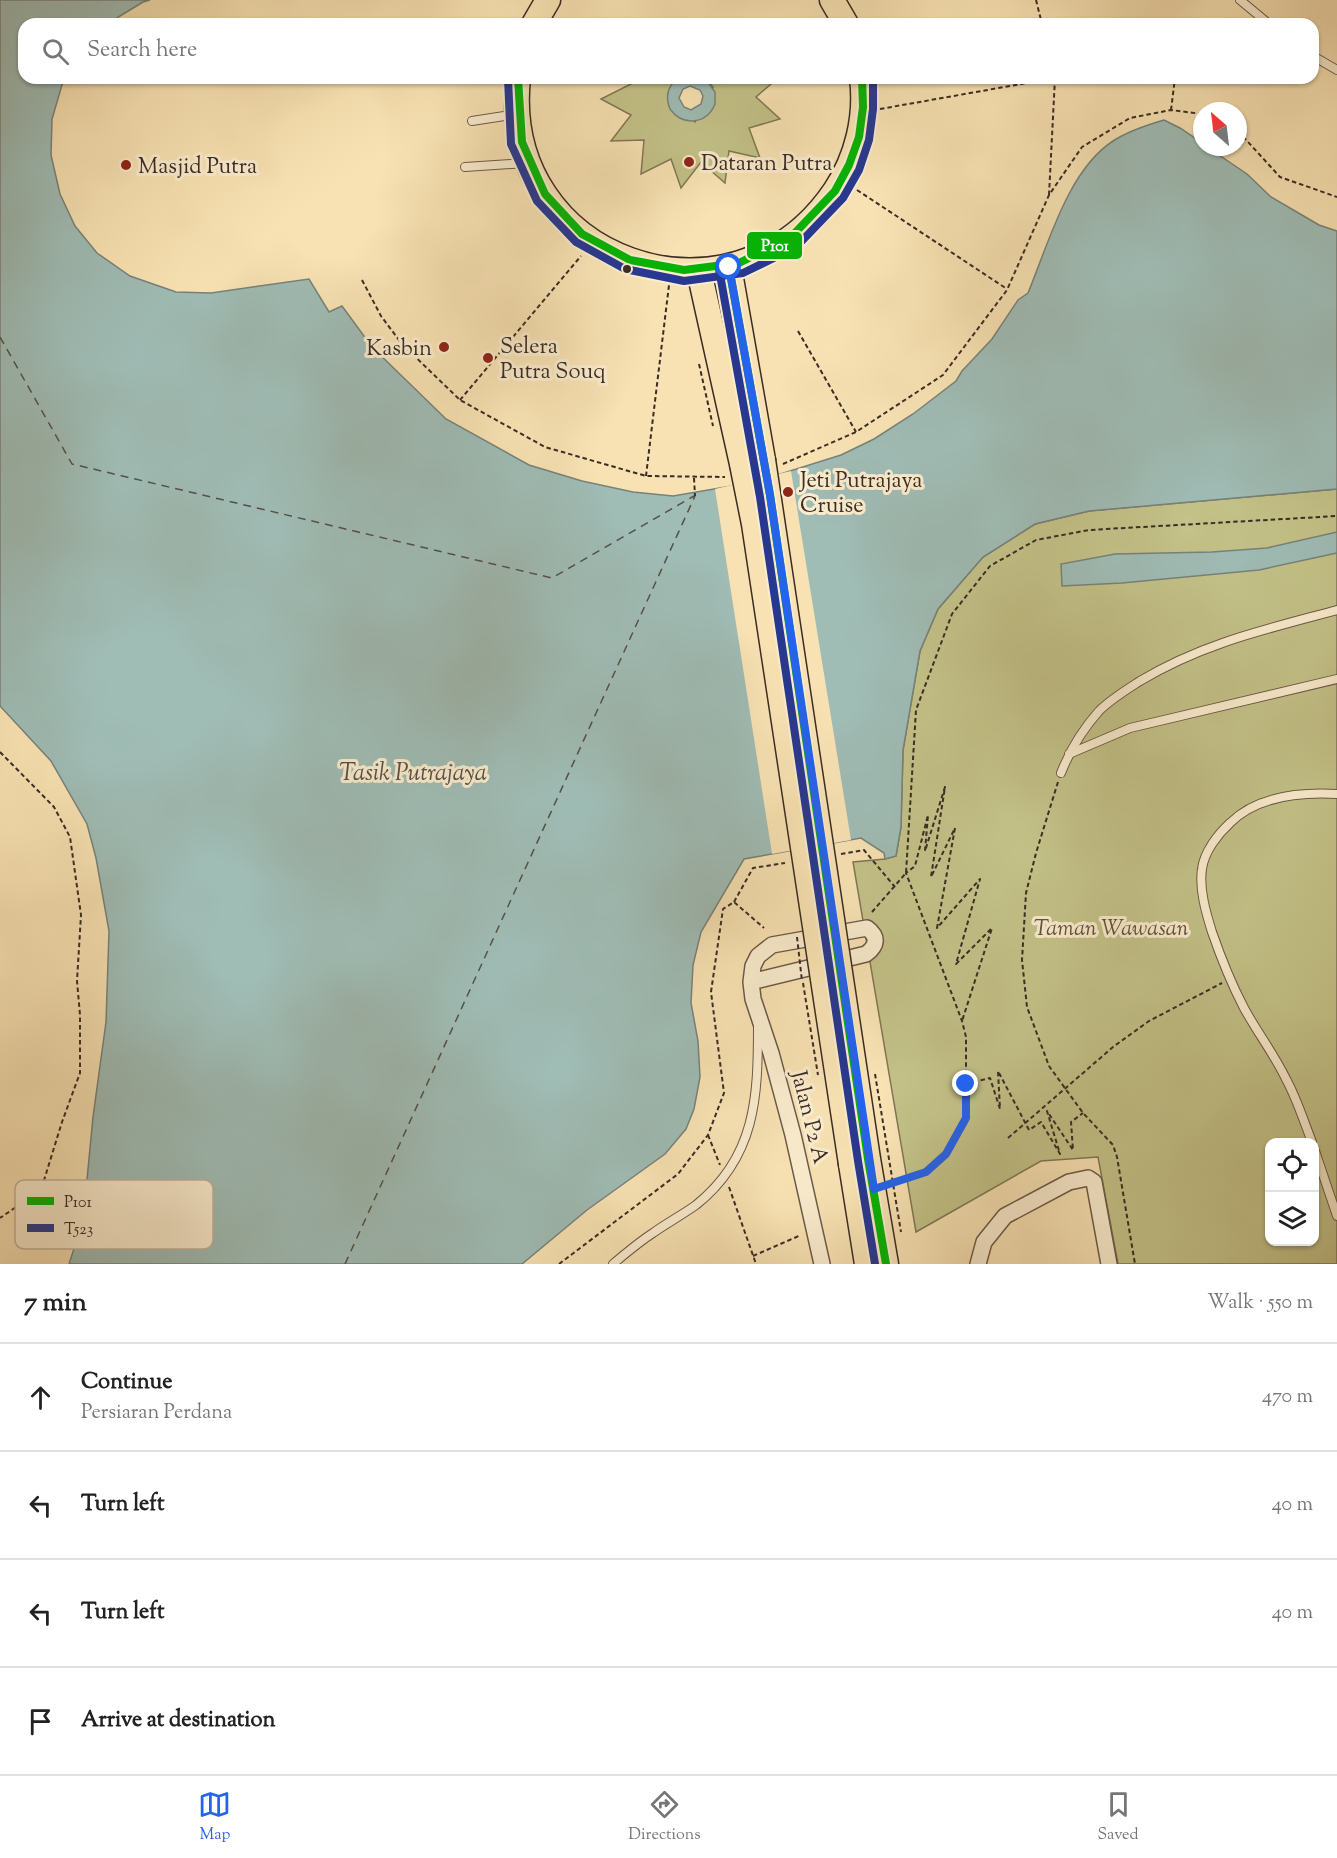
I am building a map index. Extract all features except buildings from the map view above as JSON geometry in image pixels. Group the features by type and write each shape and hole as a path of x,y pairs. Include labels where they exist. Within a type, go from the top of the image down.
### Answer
{"main road":[{"path":"538,18 548,0"},
{"path":"832,0 842,18"},
{"path":"518,84 517,114 520,137 538,183 553,206 593,242 617,256 644,265 671,270 699,271 729,267 765,254 803,229 824,206 842,180 852,159 859,135 862,84"},
{"path":"729,267 752,467 754,524 860,1162 867,1264"},
{"path":"699,271 752,467"},
{"path":"860,1162 884,1186 886,1264"}],"street":[{"name":"Jalan P2 A","path":"752,982 866,954 875,945 873,933 867,928 772,945 758,956 753,966 752,982 753,999 771,1053 822,1264"},
{"path":"978,1264 984,1242 1005,1216 1069,1182 1088,1178 1094,1182 1109,1264"}],"lane":[{"path":"1240,0 1262,18"},
{"path":"1319,60 1337,70"},
{"path":"472,121 517,114"},
{"path":"465,167 528,162"},
{"path":"1061,773 1083,731 1101,709 1122,692 1163,667 1214,644 1337,610"},
{"path":"1069,754 1130,728 1337,679"},
{"path":"1310,1138 1287,1079 1244,1009 1230,979 1209,921 1203,897 1202,868 1212,844 1221,831 1241,812 1254,805 1284,796 1337,794"},
{"path":"613,1264 652,1233 694,1206 725,1177 737,1158 751,1123 757,1093 758,1015"},
{"path":"1319,1163 1337,1216"}],"path":[{"path":"1036,0 1040,18"},
{"path":"862,112 1021,84"},
{"path":"1049,195 1055,84"},
{"path":"1171,110 1174,84"},
{"path":"362,280 381,316 402,344 460,400 545,447 646,476 694,477 752,467 856,432 943,375 1007,290 1049,195 1082,147 1130,118 1171,110 1193,113"},
{"path":"1247,141 1280,177 1337,197"},
{"path":"842,180 1007,290"},
{"path":"460,400 593,242"},
{"path":"646,476 671,270"},
{"path":"798,331 856,432"},
{"path":"699,364 715,434"},
{"path":"694,477 694,496"},
{"path":"884,1186 926,1172 946,1154 966,1118 966,1037 906,873 916,710 952,614 990,567 1036,540 1089,530 1337,516"},
{"path":"0,752 54,807 70,837 81,915 77,981 80,1015 80,1073 44,1180"},
{"path":"1061,773 1026,893 1022,960 1027,1007 1049,1066 1083,1113 1113,1145 1135,1264"},
{"path":"872,912 915,866 928,816 925,851 945,787 930,876 955,828 938,928 980,879 957,964 992,928 962,1021"},
{"path":"559,1264 678,1174 708,1134 724,1093 711,992 723,909 734,902 764,928"},
{"path":"1008,1138 1113,1047 1149,1021 1230,979"},
{"path":"966,1084 990,1078 1000,1109 999,1071 1029,1130 1041,1122 1060,1154 1047,1111 1073,1150 1071,1122 1083,1113"},
{"path":"875,1073 884,1186 902,1241"},
{"path":"708,1134 756,1264"},
{"path":"0,1218 15,1208"},
{"path":"753,1256 815,1228"}],"green space":[{"path":"631,84 672,84 668,93 695,122 713,87 710,84 771,84 756,97 780,119 749,128 760,158 729,151 725,183 701,162 681,188 671,159 641,174 644,140 611,141 631,115 601,99"},
{"name":"Taman Wawasan","path":"1337,489 1337,1264 1118,1264 1098,1157 1041,1161 916,1232 853,862 896,856 901,827 903,750 920,651 938,609 983,557 1035,524 1089,511"}],"water":[{"name":"Tasik Putrajaya","path":"0,0 150,0 117,18 18,18 18,84 62,84 52,119 51,155 60,194 75,226 97,253 130,276 176,292 211,293 309,279 329,312 342,306 372,347 446,419 529,465 582,481 633,492 673,496 755,482 841,455 874,439 913,414 956,381 962,371 992,339 1018,300 1028,293 1061,210 1084,170 1097,154 1113,141 1144,126 1164,120 1180,128 1193,137 1193,156 1220,156 1247,174 1271,197 1319,225 1337,231 1337,489 1089,511 1035,524 983,557 938,609 920,651 903,750 901,827 896,856 885,859 884,853 861,838 744,859 701,932 693,965 691,1003 698,1041 700,1077 694,1109 686,1129 665,1154 587,1210 522,1264 69,1264 74,1249 213,1249 213,1180 87,1180 106,1022 109,931 96,858 87,824 51,761 0,706"},
{"path":"709,84 715,92 715,104 711,111 701,119 688,121 681,119 670,109 668,92 672,85","holes":["690,86 700,90 703,96 701,104 691,110 684,107 679,98 683,89"]},
{"path":"1337,532 1337,553 1259,570 1122,583 1062,586 1061,564 1115,554 1212,552 1267,548"}],"pier":[{"path":"791,471 851,840 772,854 715,489"}],"ferry route":[{"path":"0,337 72,464 552,578 694,496"},
{"path":"345,1264 695,496"}],"transit line":[{"name":"T523","path":"508,84 511,144 537,201 576,242 625,269 684,281 743,273 796,247 843,198 859,170 869,140 873,84"},
{"name":"P101","path":"518,84 522,142 545,194 582,234 630,260 684,270 739,263 791,237 835,191 849,165 859,137 863,107 862,84"},
{"name":"P101","path":"729,267 770,495 868,1159 886,1264"},
{"name":"T523","path":"719,269 760,497 875,1264"}],"place":[{"name":"Dataran Putra","path":"689,162"},
{"name":"Masjid Putra","path":"126,165"},
{"name":"Kasbin","path":"444,347"},
{"name":"Selera Putra Souq","path":"488,358"},
{"name":"Jeti Putrajaya Cruise","path":"788,492"}],"route":[{"path":"729,267 770,495 874,1189 926,1172 946,1154 966,1118 966,1084"}]}
